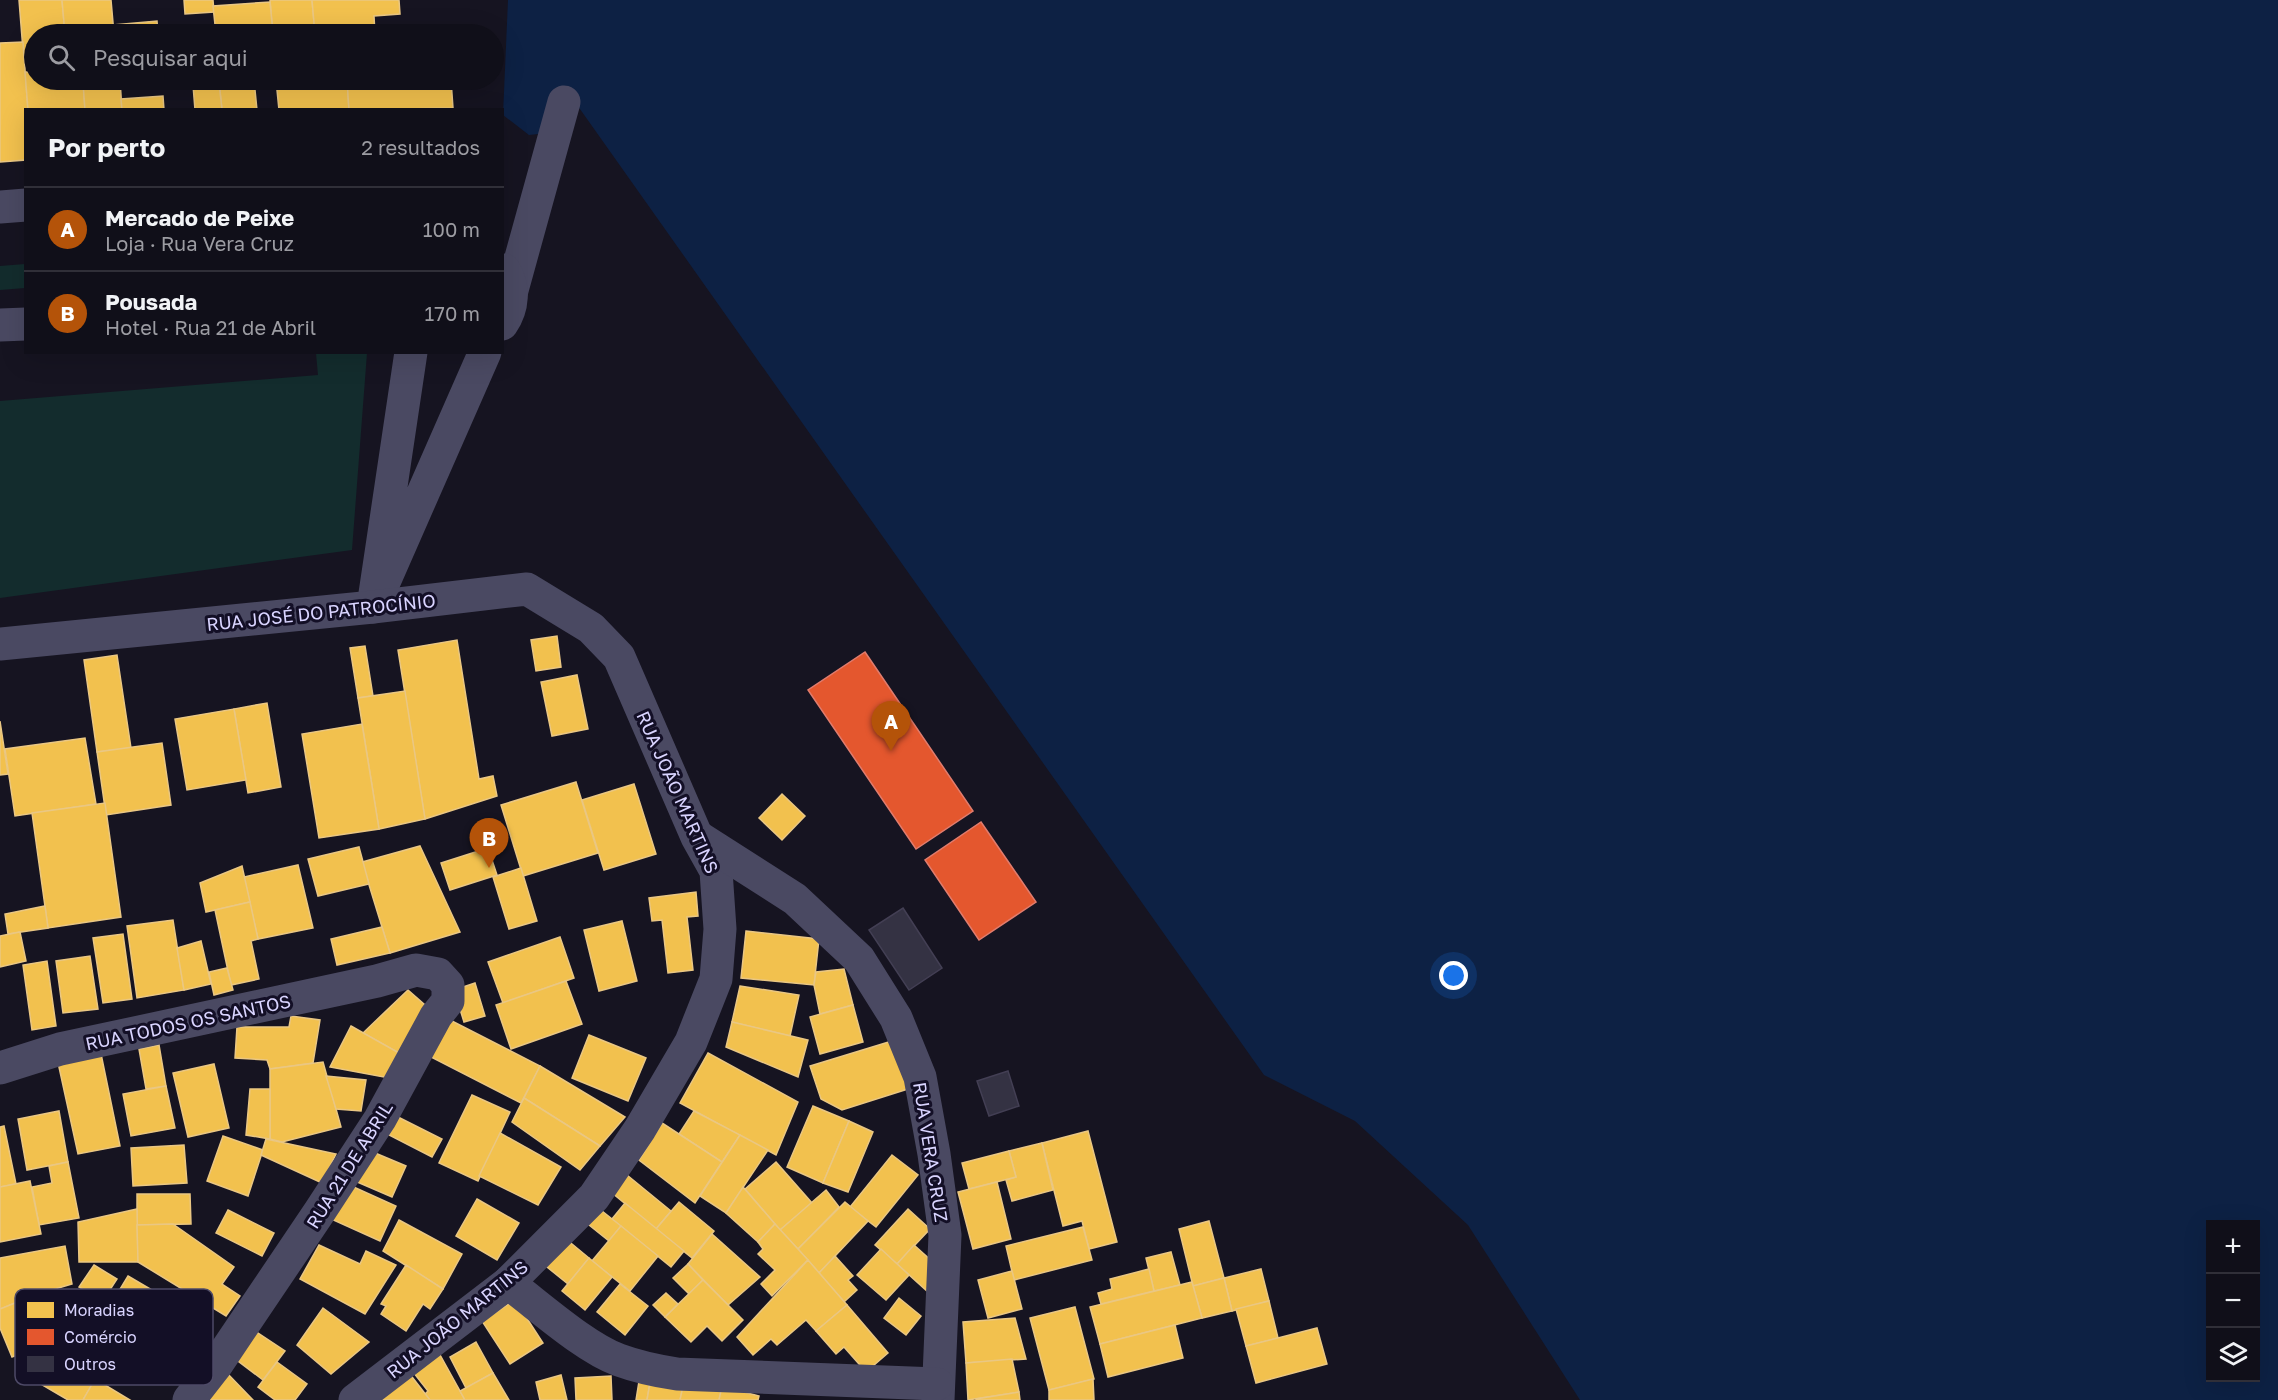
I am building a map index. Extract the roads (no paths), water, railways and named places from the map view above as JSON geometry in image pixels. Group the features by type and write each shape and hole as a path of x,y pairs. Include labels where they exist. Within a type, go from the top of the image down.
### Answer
{"street":[{"path":"504,320 511,307 507,278 564,102"},
{"path":"0,207 24,205"},
{"path":"0,325 24,324"},
{"path":"373,608 411,354"},
{"path":"373,608 484,354"},
{"name":"RUA JOSÉ DO PATROCÍNIO","path":"0,644 373,608 527,589 591,628 619,657"},
{"name":"RUA JOÃO MARTINS","path":"355,1400 508,1283 594,1197 640,1129 691,1042 716,979 720,929 716,871 697,837 619,657"},
{"name":"RUA VERA CRUZ","path":"508,1283 592,1346 616,1359 644,1368 677,1374 938,1392 945,1235 920,1077 896,1018 859,959 795,899 697,837"},
{"name":"RUA 21 DE ABRIL","path":"213,1369 380,1119 436,1016 448,1001 448,985 438,974 416,970 377,981"},
{"name":"RUA TODOS OS SANTOS","path":"0,1068 60,1049 377,981"},
{"name":"RUA 21 DE ABRIL","path":"189,1400 201,1385"}],"water":[{"path":"508,0 2278,0 2278,1400 1580,1400 1468,1225 1355,1121 1264,1075 575,102 538,134 529,135 504,116"}],"place":[{"name":"Mercado de Peixe","path":"891,751"},
{"name":"Pousada","path":"489,868"}]}
